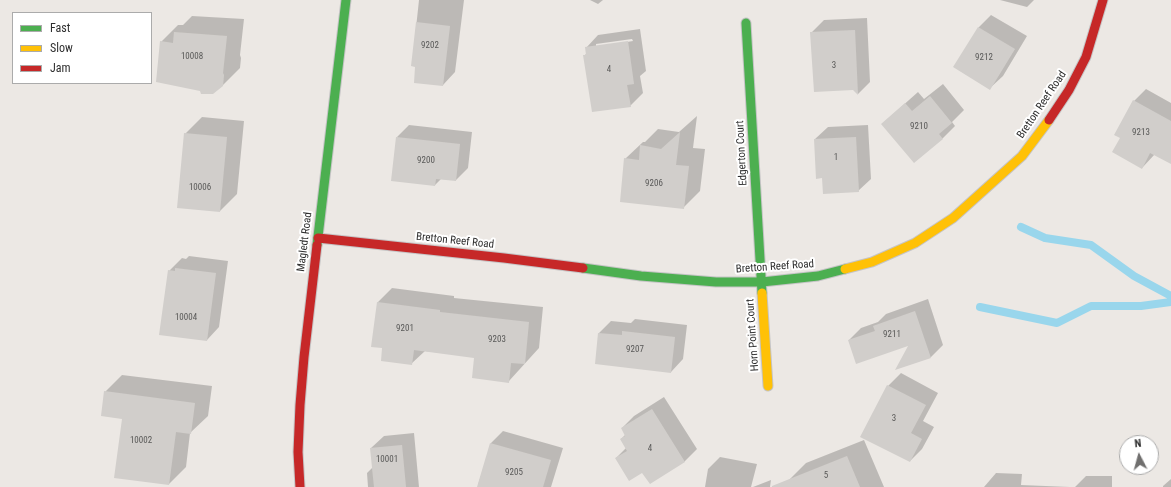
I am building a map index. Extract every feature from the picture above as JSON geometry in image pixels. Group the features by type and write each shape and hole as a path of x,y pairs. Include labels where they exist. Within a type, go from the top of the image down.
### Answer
{"street":[{"name":"Magledt Road","path":"300,487 298,452 304,357 346,0"},
{"name":"Bretton Reef Road","path":"318,238 504,258 641,276 716,282 762,282 818,276 872,262 915,242 953,218 1022,156 1048,122 1069,90 1086,58 1103,0"},
{"name":"Edgerton Court","path":"746,23 762,282"},
{"name":"Horn Point Court","path":"762,282 768,386"}],"building":[{"path":"416,22 450,26 443,86 414,83 415,67 411,66"},
{"path":"978,27 1015,49 990,90 953,67"},
{"path":"855,30 858,95 853,90 814,92 810,32"},
{"path":"174,32 227,36 223,86 213,94 201,94 200,91 156,82 160,41 173,43"},
{"path":"628,41 634,84 627,85 631,107 592,112 583,55 586,55 585,47"},
{"path":"930,96 952,123 939,134 943,139 914,163 881,124 905,103 912,111"},
{"path":"1133,100 1171,121 1171,164 1150,153 1142,169 1112,152 1120,138 1114,135"},
{"path":"680,132 676,165 689,166 684,209 620,202 624,158 639,160 640,145 661,149"},
{"path":"184,133 227,137 220,212 177,208"},
{"path":"396,137 460,144 456,181 436,179 435,186 391,181"},
{"path":"856,137 859,192 823,194 822,178 816,179 814,139"},
{"path":"175,268 216,273 207,341 159,335 168,270 175,271"},
{"path":"377,302 440,310 440,312 529,322 525,364 511,363 509,383 472,378 474,358 414,350 412,365 381,361 382,348 371,347"},
{"path":"915,311 931,358 895,370 908,346 856,364 848,340 875,331 873,326"},
{"path":"622,331 675,337 671,373 595,364 598,333 622,335"},
{"path":"887,385 926,405 911,433 922,439 910,462 860,437"},
{"path":"104,391 195,403 191,434 176,432 169,485 114,478 122,419 101,416"},
{"path":"652,409 685,462 650,484 642,473 629,481 615,458 627,451 620,439 625,436 621,428"},
{"path":"490,443 551,460 543,487 477,487"},
{"path":"402,445 406,487 374,487 370,448"},
{"path":"847,456 860,487 772,487 772,486"}],"waterway":[{"path":"1021,227 1045,238 1091,245 1134,276 1171,296"},
{"path":"980,307 1057,323 1091,306 1141,306 1171,302"}],"traffic: fast":[{"path":"317,245 346,0"},
{"path":"746,23 762,293"},
{"path":"583,268 641,276 716,282 762,282 818,276 845,269"}],"traffic: slow":[{"path":"845,269 872,262 915,243 953,218 1022,156 1049,120"},
{"path":"762,293 768,386"}],"traffic: jam":[{"path":"1049,120 1069,90 1086,57 1103,0"},
{"path":"318,238 583,268"},
{"path":"300,487 298,452 300,405 317,245"}]}
